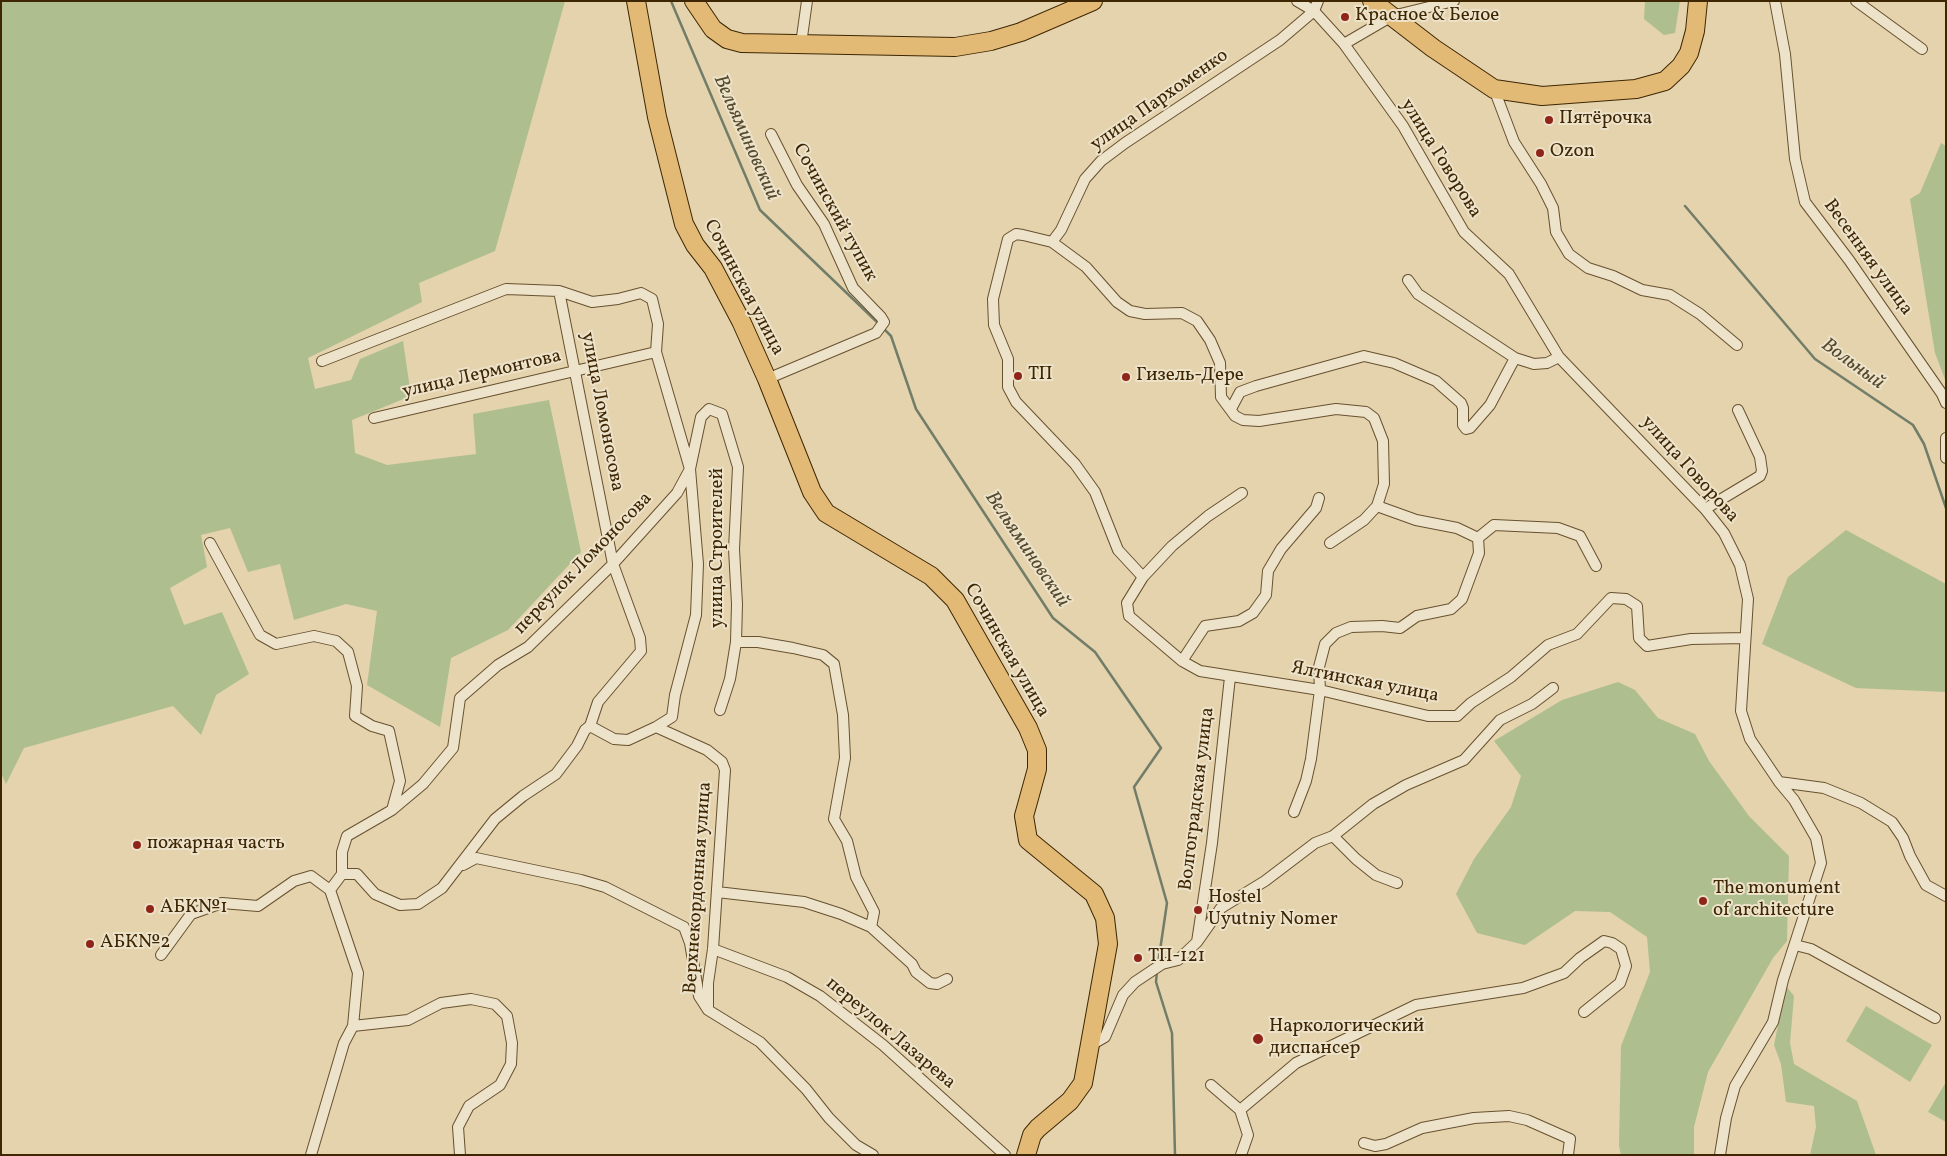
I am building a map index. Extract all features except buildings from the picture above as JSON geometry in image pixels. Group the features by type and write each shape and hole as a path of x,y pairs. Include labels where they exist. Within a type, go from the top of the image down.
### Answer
{"highway":[{"name":"Сочинская улица","path":"636,1 657,117 684,224 720,282 767,379 803,473 820,507 848,528 898,556 943,586 970,625 1028,728 1037,750 1038,760 1024,816 1026,834 1036,848 1094,894 1107,927 1108,944 1083,1083 1070,1101 1038,1128 1027,1148 1026,1155"},
{"path":"694,1 713,29 727,39 742,43 955,47 1021,32 1093,1"},
{"path":"1372,1 1433,48 1494,89 1542,96 1578,95 1636,89 1672,76 1689,53 1695,31 1698,1"}],"street":[{"path":"801,44 807,1"},
{"name":"улица Говорова","path":"1296,1 1316,6 1403,126 1464,232 1509,274 1559,357 1705,509 1724,533 1740,566 1748,599 1741,711 1750,739 1779,782 1794,800 1816,838 1821,863 1773,1022 1735,1086 1726,1118 1720,1155"},
{"path":"1344,44 1392,16 1454,1"},
{"name":"Весенняя улица","path":"1775,1 1785,54 1795,159 1805,202 1860,276 1942,394 1946,404"},
{"path":"1856,1 1922,49"},
{"name":"улица Пархоменко","path":"1052,242 1061,230 1085,179 1102,161 1125,143 1280,40 1316,6"},
{"path":"1494,89 1514,142 1541,184 1553,208 1556,232 1569,254 1588,268 1613,276 1642,290 1670,295 1700,314 1737,345"},
{"name":"Сочинский тупик","path":"767,379 877,331 884,322 853,288 824,224 797,185 771,134"},
{"path":"1242,493 1208,516 1172,546 1143,577 1118,550 1095,492 1075,464 1016,402 1008,387 1008,359 994,325 993,299 1008,239 1016,234 1052,242 1086,267 1117,302 1130,311 1145,314 1182,313 1198,321 1210,340 1220,363 1221,398 1235,416 1243,420 1259,421 1336,409 1366,412 1374,418 1383,441 1384,484 1378,506 1364,520 1330,543"},
{"path":"1408,280 1418,294 1515,358 1534,364 1547,363 1559,357"},
{"path":"322,362 506,289 559,292 592,302 618,299 641,293 652,299 658,324 656,352 690,469 698,564 696,615 675,695 672,717 628,740 614,739 587,728"},
{"name":"улица Ломоносова","path":"342,874 357,874 374,894 400,905 418,904 442,888 495,819 523,796 556,774 578,746 598,702 641,651 640,638 613,564 559,292"},
{"name":"улица Лермонтова","path":"374,418 656,352"},
{"path":"1231,409 1240,392 1364,356 1394,363 1436,381 1461,403 1464,408 1463,425 1466,428 1470,428 1490,405 1515,358"},
{"name":"улица Строителей","path":"690,469 701,417 709,410 722,414 738,467 734,549 738,604 736,642 730,679 720,710"},
{"path":"1705,509 1760,476 1762,471 1760,457 1738,410"},
{"path":"1946,438 1946,458"},
{"name":"переулок Ломоносова","path":"342,874 342,852 347,836 392,810 422,784 453,748 460,698 498,665 528,647 613,564 677,493 690,469"},
{"path":"1182,661 1205,626 1239,621 1253,613 1266,595 1268,571 1281,549 1316,508 1319,498"},
{"path":"1378,506 1416,520 1458,528 1478,538"},
{"path":"1478,538 1494,525 1558,528 1580,536 1596,566"},
{"path":"1294,812 1306,781 1311,759 1320,690 1319,667 1325,644 1336,633 1351,627 1382,626 1400,628 1417,616 1451,609 1462,599 1479,553 1478,538"},
{"path":"210,543 260,635 276,644 314,636 336,641 348,652 356,686 355,716 372,726 389,731 400,781 392,810"},
{"name":"Ялтинская улица","path":"1143,577 1127,603 1130,616 1182,661 1200,672 1320,690 1428,716 1457,716 1471,703 1511,677 1548,645 1577,634 1611,598 1626,599 1637,606 1639,638 1647,646 1691,639 1745,638"},
{"name":"улица Строителей","path":"736,642 758,642 793,648 823,655 834,664 843,715 844,758 834,819 847,841 856,877 874,912 871,927"},
{"name":"Волгоградская улица","path":"1197,942 1212,843 1230,676"},
{"path":"1091,1045 1105,1037 1123,995 1136,982 1162,964 1178,960 1197,942 1221,908 1264,881 1316,843 1333,836 1373,804 1406,786 1464,760 1500,720 1532,704 1554,688"},
{"name":"Верхнекордонная улица","path":"656,727 707,750 722,762 725,770 713,949 708,983 708,1010"},
{"path":"1779,782 1824,788 1861,803 1892,822 1904,838 1910,856 1926,885 1946,896"},
{"path":"1333,836 1356,859 1376,875 1397,883"},
{"path":"460,867 476,858 581,880 605,887 684,927 690,943 699,996 708,1010 760,1042 806,1089 829,1118 856,1145 872,1155"},
{"path":"330,890 342,874"},
{"path":"160,955 191,914 222,903 258,906 294,881 311,876 330,890 358,973 353,1026 344,1043 311,1155"},
{"path":"717,892 804,902 842,914 871,927 912,964 916,972 930,983 937,984 947,979"},
{"path":"1240,1110 1296,1063 1416,1005 1523,988 1564,973 1580,958 1604,941 1621,950 1626,966 1620,983 1584,1012"},
{"path":"1795,946 1811,949 1935,1018"},
{"name":"переулок Лазарева","path":"713,949 787,976 820,996 882,1045 1005,1155"},
{"path":"353,1026 408,1020 441,1004 471,999 495,1004 507,1016 512,1043 511,1064 500,1084 469,1106 458,1127 460,1155"},
{"path":"1212,1085 1240,1110 1248,1135 1240,1155"},
{"path":"1364,1143 1375,1146 1386,1144 1422,1128 1474,1118 1509,1116 1527,1120 1570,1139 1568,1155"}],"green space":[{"path":"1,1 565,1 495,251 419,283 422,302 308,358 315,389 351,380 360,359 403,341 411,396 352,420 355,453 387,465 476,454 473,414 549,400 581,552 508,630 451,658 440,727 367,685 377,611 346,604 294,620 280,564 248,572 230,528 201,535 207,567 170,588 184,625 222,612 249,674 216,695 201,735 173,706 24,748 6,784 1,773"},
{"path":"1645,1 1680,1 1675,33 1664,35 1644,19"},
{"path":"1941,143 1946,146 1946,382 1935,353 1910,199 1920,193"},
{"path":"1846,530 1946,584 1946,692 1856,688 1762,644 1788,577"},
{"path":"1618,682 1635,690 1658,718 1695,734 1709,761 1749,816 1789,856 1787,941 1773,958 1708,1072 1694,1127 1694,1155 1621,1155 1619,1146 1621,1046 1650,972 1647,937 1610,912 1575,911 1525,945 1477,933 1456,894 1474,859 1511,807 1521,776 1494,741 1562,700"},
{"path":"1786,986 1794,996 1790,1043 1794,1064 1857,1101 1876,1155 1810,1155 1816,1127 1814,1106 1786,1102 1781,1064 1774,1045"},
{"path":"1866,1006 1932,1045 1910,1082 1846,1041"},
{"path":"1946,1082 1946,1122 1928,1112"}],"waterway":[{"name":"Вельяминовский","path":"671,1 760,210 878,323"},
{"name":"Вольный","path":"1685,206 1815,359 1913,425 1924,444 1946,508"},
{"name":"Вельяминовский","path":"882,327 891,336 916,409 1053,618 1095,652 1161,748 1134,787 1167,903 1158,964"},
{"name":"Вельяминовский","path":"1157,971 1156,982 1172,1033 1175,1155"}],"place":[{"name":"Красное & Белое","path":"1345,17"},
{"name":"Пятёрочка","path":"1549,120"},
{"name":"Ozon","path":"1540,153"},
{"name":"ТП","path":"1018,376"},
{"name":"Гизель-Дере","path":"1126,377"},
{"name":"пожарная часть","path":"137,845"},
{"name":"The monument of architecture","path":"1703,901"},
{"name":"АБК№1","path":"150,909"},
{"name":"Hostel Uyutniy Nomer","path":"1198,910"},
{"name":"АБК№2","path":"90,944"},
{"name":"ТП-121","path":"1138,958"},
{"name":"Наркологический диспансер","path":"1258,1039"}]}
